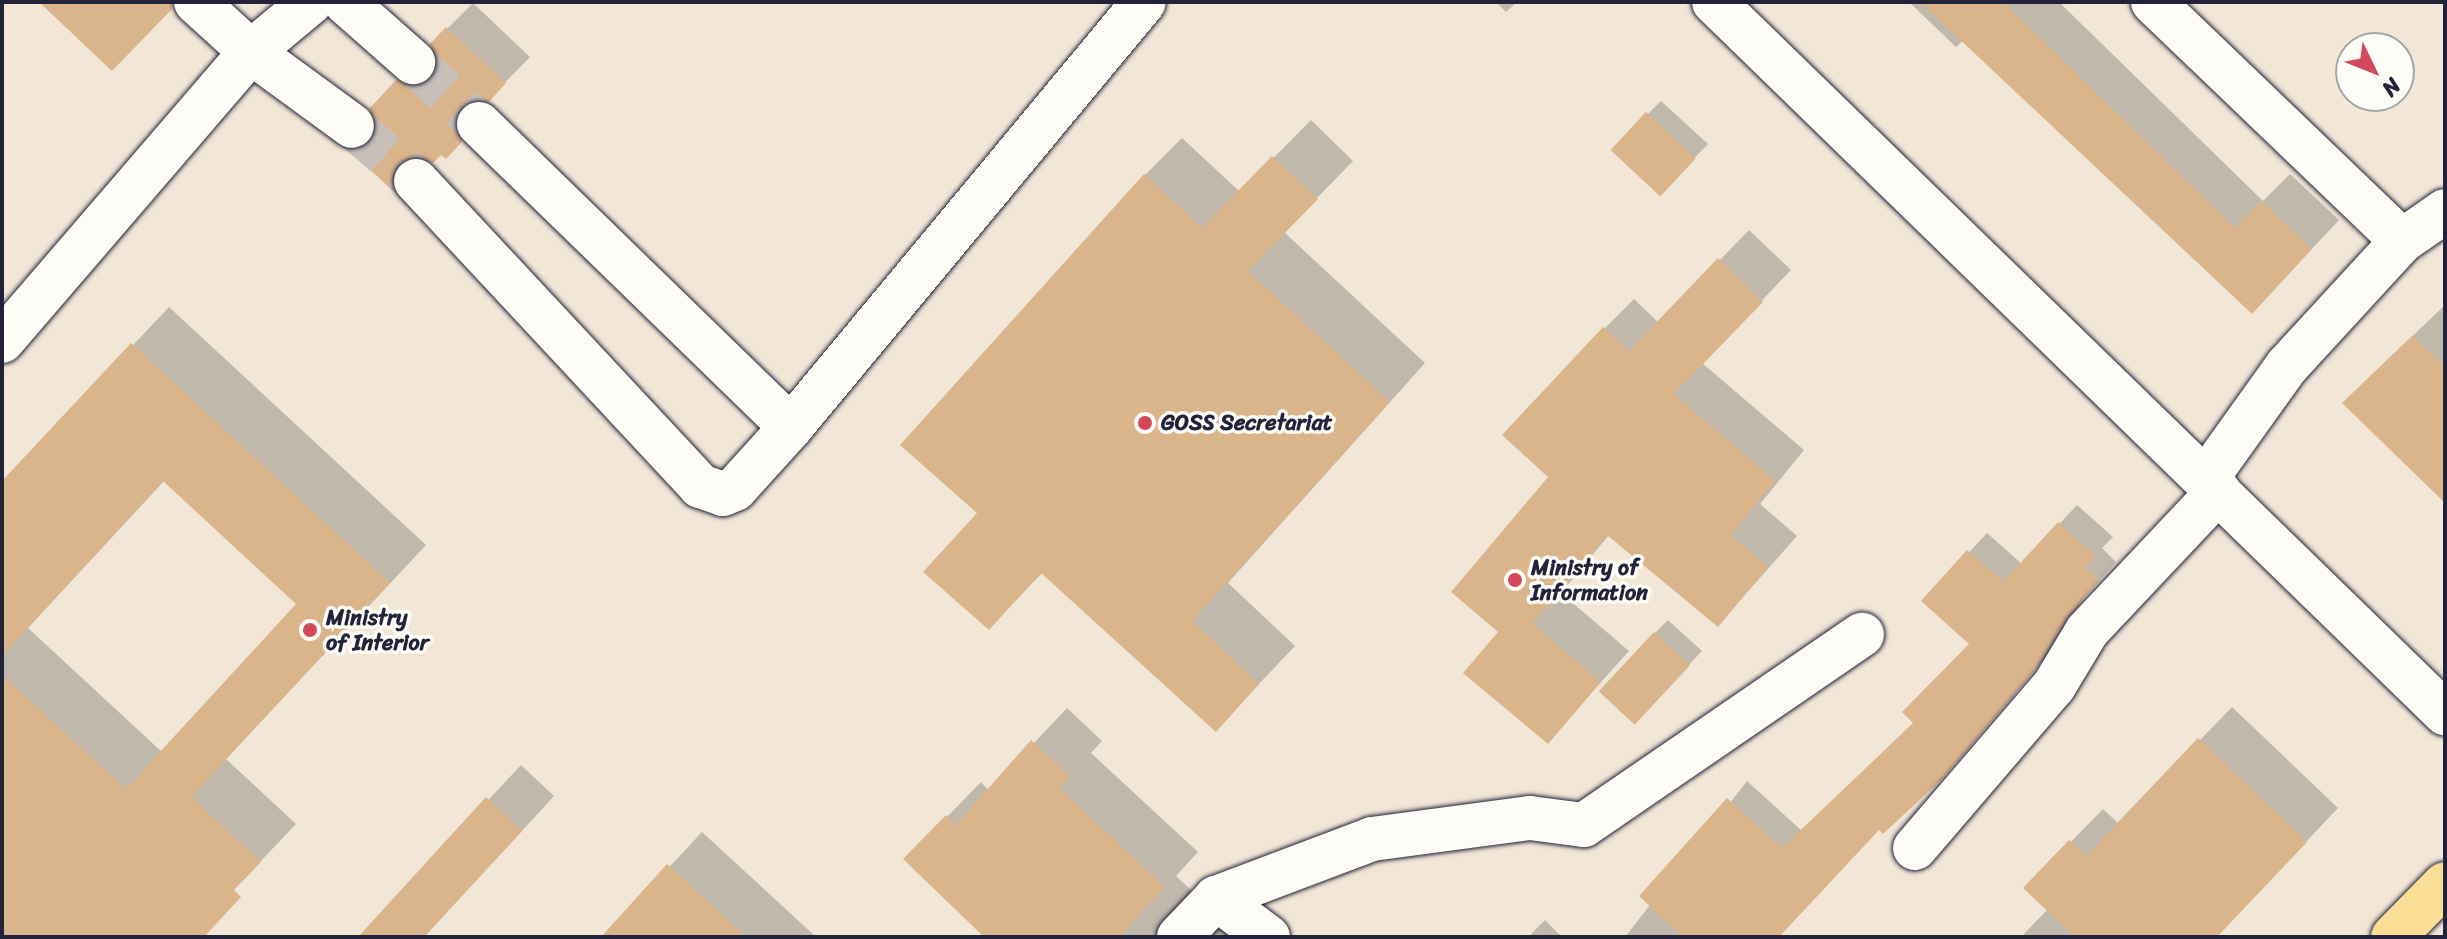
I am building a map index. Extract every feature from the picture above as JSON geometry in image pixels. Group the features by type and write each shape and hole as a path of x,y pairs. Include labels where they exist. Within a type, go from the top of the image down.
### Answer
{"main road":[{"path":"2393,937 2445,884"}],"street":[{"path":"196,2 251,52 352,126"},
{"path":"2,341 251,52 311,2"},
{"path":"345,2 413,62"},
{"path":"416,181 700,486 723,494 735,489 791,427 1144,2"},
{"path":"1714,2 2445,713"},
{"path":"2153,2 2402,241"},
{"path":"479,124 791,427"},
{"path":"1915,848 2054,686 2087,631 2213,485 2287,366 2402,241 2445,211"},
{"path":"1179,937 1216,898 1372,839 1530,818 1584,825 1862,635"},
{"path":"1216,898 1268,937"}],"building":[{"path":"39,2 172,2 172,9 112,71"},
{"path":"1920,2 2003,2 2235,228 2261,201 2312,249 2252,314"},
{"path":"446,27 506,83 489,102 473,100 461,107 455,130 462,142 446,159 441,155 433,163 411,157 398,163 392,174 394,192 350,151 373,140 377,128 369,109 396,80 420,86 432,78 438,66 430,44"},
{"path":"1646,112 1696,158 1660,196 1611,150"},
{"name":"GOSS Secretariat","path":"1272,156 1318,199 1248,271 1390,402 1192,621 1259,684 1216,732 1041,573 989,630 923,572 977,513 900,445 1144,174 1202,228"},
{"name":"Ministry of Information","path":"1718,258 1763,302 1674,394 1775,481 1731,535 1768,567 1718,627 1607,535 1532,624 1601,682 1548,744 1463,673 1498,632 1451,592 1548,477 1502,435 1603,327 1628,352"},
{"path":"2412,336 2445,366 2445,503 2342,403"},
{"name":"Ministry of Interior","path":"131,343 390,583 191,797 261,862 234,890 241,897 204,937 2,937 2,675 126,789 296,604 163,481 2,656 2,481"},
{"path":"2058,522 2096,557 2086,568 2099,581 2066,618 2034,671 1941,780 1883,834 1879,830 1779,937 1683,937 1639,896 1727,798 1782,848 1913,723 1902,712 1969,644 1921,601 1967,550 2003,582"},
{"path":"1654,632 1690,665 1635,725 1599,691"},
{"path":"2198,738 2307,842 2217,937 2075,937 2023,888 2069,840 2086,856"},
{"path":"1031,740 1070,776 1059,788 1165,887 1119,937 984,937 903,859 946,815 956,825"},
{"path":"486,797 522,831 424,937 358,937"},
{"path":"667,864 746,937 601,937"}],"tunnel":[{"path":"413,62 479,124"},
{"path":"352,126 416,181"}],"place":[{"name":"GOSS Secretariat","path":"1145,423"},
{"name":"Ministry of Information","path":"1515,580"},
{"name":"Ministry of Interior","path":"310,630"}]}
